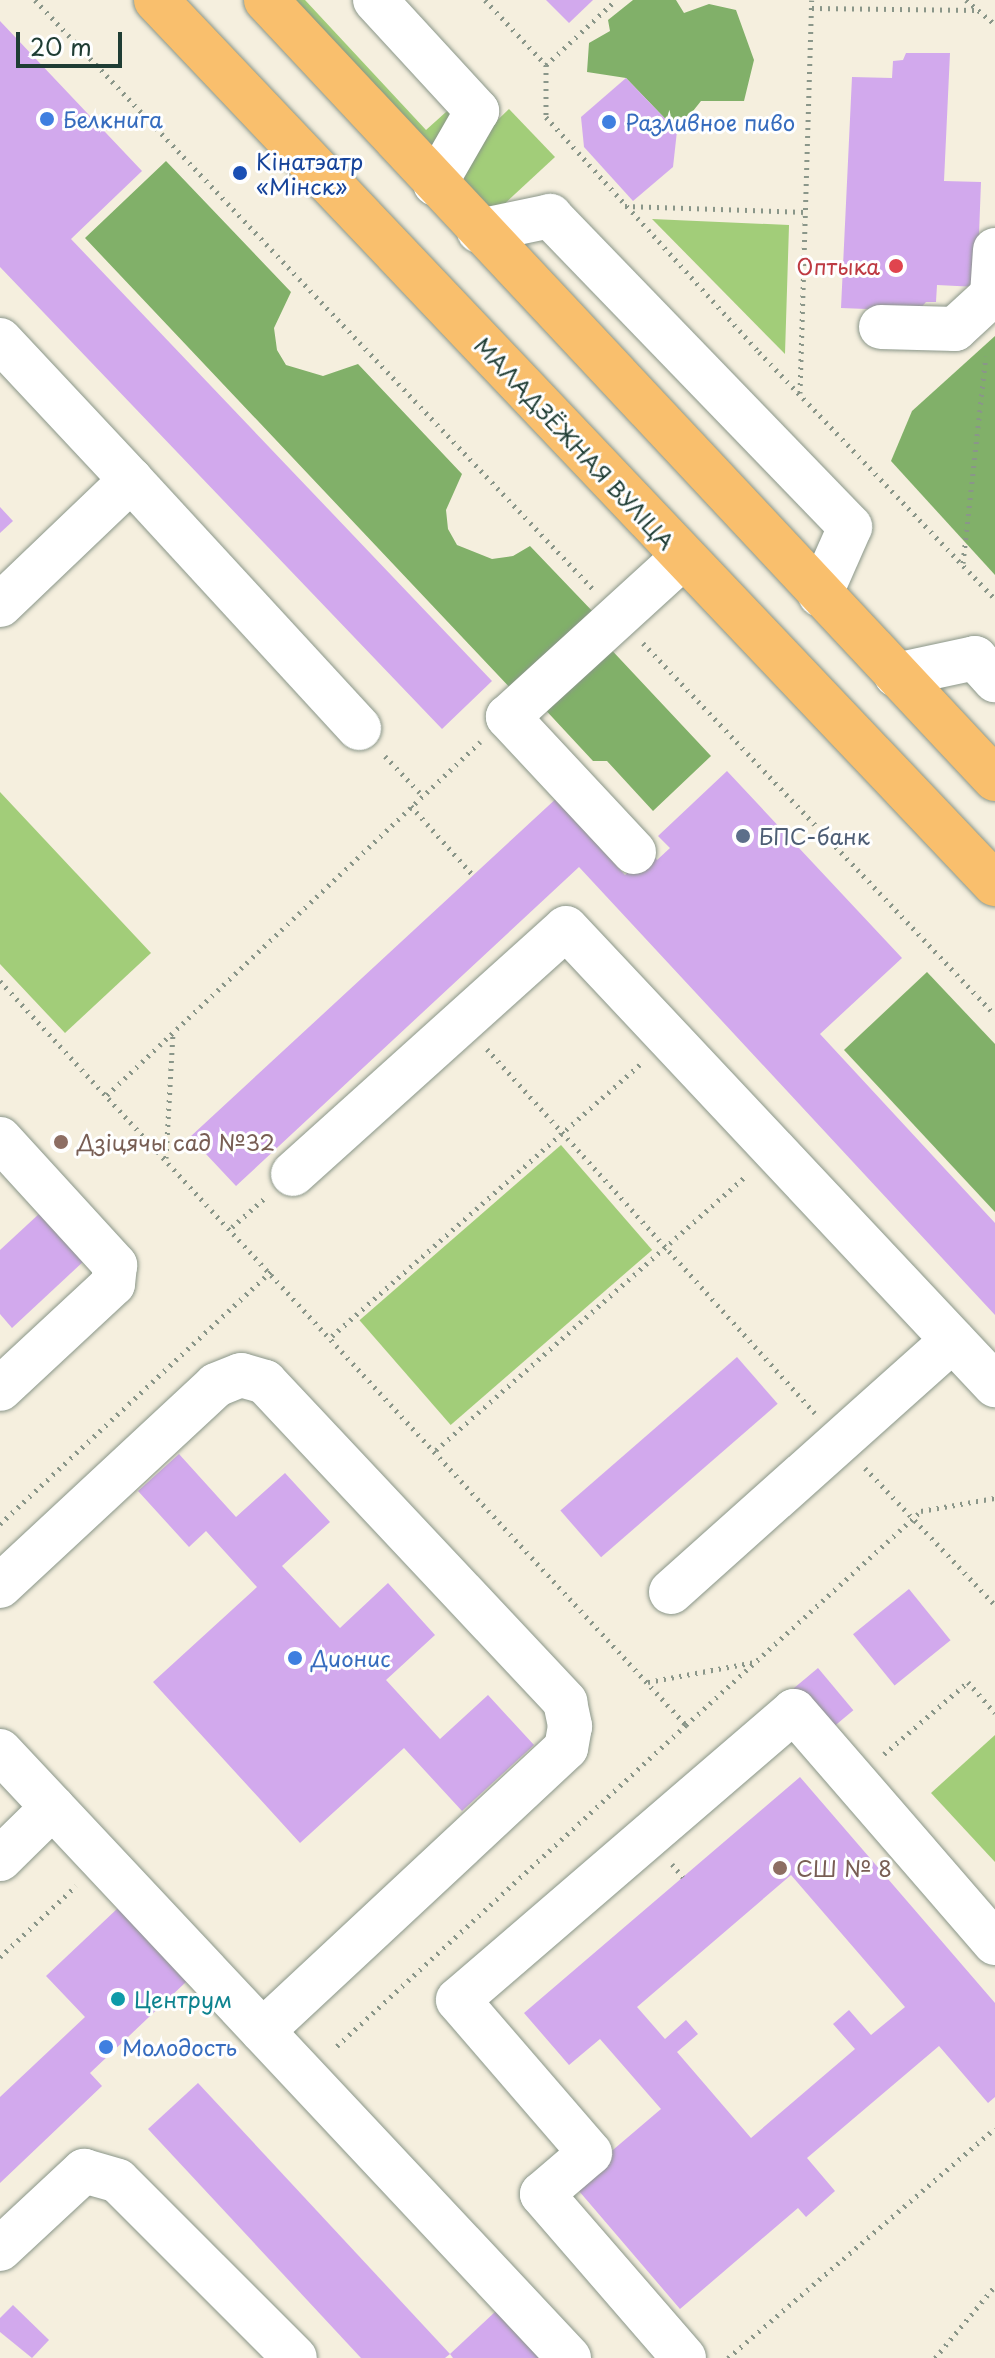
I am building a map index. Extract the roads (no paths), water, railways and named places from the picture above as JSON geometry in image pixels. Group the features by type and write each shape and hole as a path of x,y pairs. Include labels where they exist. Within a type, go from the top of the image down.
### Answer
{"main road":[{"name":"МАЛАДЗЁЖНАЯ ВУЛІЦА","path":"156,0 995,884"},
{"path":"266,0 995,779"}],"lane":[{"path":"375,0 477,111 435,184"},
{"path":"479,231 550,216 842,518 850,527 820,595"},
{"path":"881,327 955,329 992,295 995,250"},
{"path":"0,340 359,728"},
{"path":"0,605 131,480"},
{"path":"634,852 508,717 683,557"},
{"path":"896,675 975,658 995,680"},
{"path":"293,1174 566,928 995,1385"},
{"path":"0,1139 115,1265 113,1284 0,1389"},
{"path":"671,1592 953,1340"},
{"path":"0,1586 216,1385 241,1375 265,1382 565,1702 570,1726 566,1748 263,2031"},
{"path":"684,2358 542,2194 590,2153 458,2000 794,1711 995,1943"},
{"path":"0,1751 569,2358"},
{"path":"0,1859 53,1807"},
{"path":"0,2249 84,2171 118,2181 295,2358"}],"place":[{"name":"Белкнига","path":"47,119"},
{"name":"Разливное пиво","path":"609,122"},
{"name":"Кінатэатр «Мінск»","path":"240,173"},
{"name":"Оптыка","path":"896,266"},
{"name":"БПС-банк","path":"743,836"},
{"name":"Дзіцячы сад №32","path":"61,1142"},
{"name":"Дионис","path":"295,1658"},
{"name":"СШ № 8","path":"780,1868"},
{"name":"Центрум","path":"118,1999"},
{"name":"Молодость","path":"106,2047"}]}
